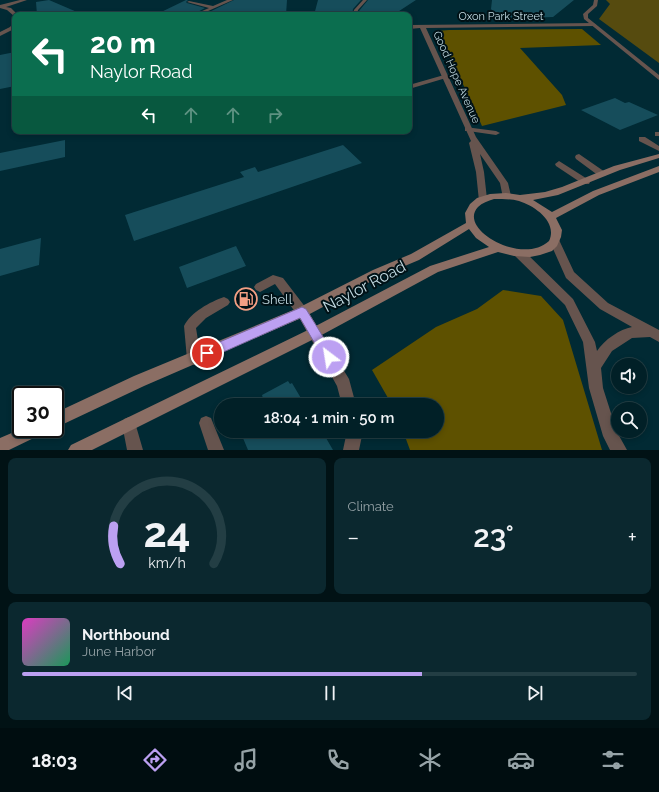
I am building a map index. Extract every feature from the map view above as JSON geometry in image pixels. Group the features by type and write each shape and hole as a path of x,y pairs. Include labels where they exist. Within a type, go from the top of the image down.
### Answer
{"main road":[{"path":"516,197 542,208 552,217 557,230 558,234 555,242 547,249 535,253 519,253 499,248 486,242 470,225 468,216 474,203 493,196 506,196 534,198 555,193 586,182 622,166 659,156"},
{"path":"552,217 596,192 659,170"},
{"name":"Naylor Road","path":"64,417 140,381 302,312 377,273 415,257 459,230 470,225"},
{"name":"Naylor Road","path":"76,450 314,333 434,269 499,248"},
{"path":"0,446 17,438"}],"street":[{"path":"2,6 25,0"},
{"path":"202,12 230,0"},
{"path":"356,12 365,0"},
{"path":"596,0 595,5 585,14 593,25 659,78"},
{"path":"189,2 213,7"},
{"path":"2,6 12,12"},
{"name":"Oxon Park Street","path":"412,26 593,25"},
{"name":"Good Hope Avenue","path":"422,26 470,133 504,183 506,196"},
{"path":"0,34 12,28"},
{"path":"412,86 444,77"},
{"path":"470,133 496,132"},
{"name":"Good Hope Avenue","path":"470,133 480,172 482,199"},
{"path":"642,139 659,149"},
{"path":"579,157 602,174"},
{"path":"559,164 586,182"},
{"path":"555,242 570,274 604,306 655,334"},
{"path":"519,253 569,302 589,342 596,388 611,436 619,450"},
{"path":"260,287 273,279 279,281 302,312 344,384 348,398"},
{"path":"194,359 190,326 202,314 224,302"},
{"path":"594,367 607,347 630,333 655,334"},
{"path":"129,424 135,450"},
{"path":"206,424 216,450"},
{"path":"351,450 354,438"}],"shaded area":[{"path":"606,0 659,0 659,63 599,19 610,4"},
{"path":"582,29 601,45 520,48 562,95 566,105 482,126 437,31 449,30"},
{"path":"503,290 541,296 563,320 602,450 410,450 406,438 444,438 444,398 388,398 372,370 436,327 477,309"}],"building":[{"path":"49,0 77,12 37,12 36,2"},
{"path":"186,0 188,0 186,2 187,3 205,8 198,12 161,12"},
{"path":"234,0 287,0 286,12 209,12"},
{"path":"318,0 361,0 353,9 352,12 315,12"},
{"path":"368,0 416,0 398,12 359,11"},
{"path":"492,0 574,0 553,17 523,18 498,17 491,9"},
{"path":"12,53 12,87 0,89 0,55"},
{"path":"615,98 625,103 629,102 658,115 620,130 581,110"},
{"path":"65,140 65,157 0,171 0,153"},
{"path":"343,145 362,163 134,241 125,215 244,177 240,172 255,167 258,172"},
{"path":"41,238 39,265 0,276 0,249"},
{"path":"236,246 246,266 187,288 179,267"},
{"path":"288,381 290,384 292,383 301,398 263,398 262,395"},
{"path":"243,438 326,438 333,450 248,450"}],"place":[{"name":"Shell","path":"246,299"}],"route":[{"path":"207,353 302,312 329,357"}]}
